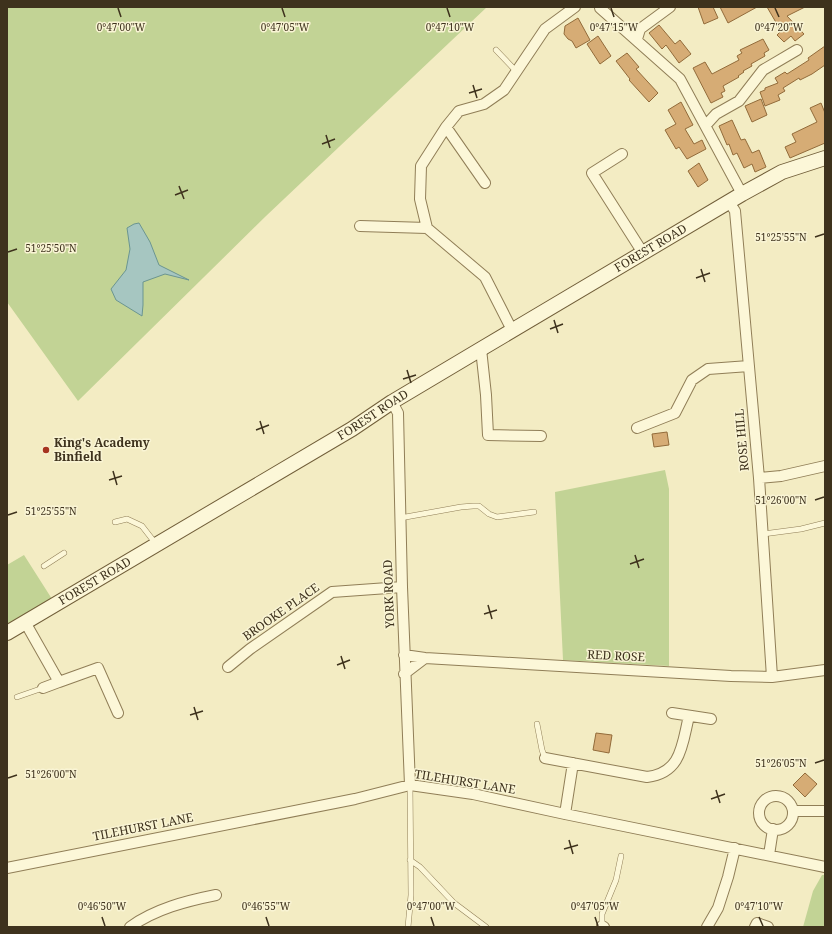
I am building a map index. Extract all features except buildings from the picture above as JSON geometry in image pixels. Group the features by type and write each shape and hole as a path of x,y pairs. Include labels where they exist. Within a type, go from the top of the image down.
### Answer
{"main road":[{"name":"FOREST ROAD","path":"7,633 352,429 392,402 742,194 782,172 825,158"}],"street":[{"path":"512,330 485,277 427,228 420,199 421,166 446,127 460,111 484,104 504,90 545,29 576,7"},
{"path":"637,39 640,29 670,7"},
{"path":"600,8 637,39 680,79 742,194"},
{"path":"706,125 716,114 739,101 763,70 797,50"},
{"path":"446,127 485,183"},
{"path":"622,154 592,173 643,252"},
{"name":"ROSE HILL","path":"729,202 734,211 749,366 763,534 772,677"},
{"path":"360,226 427,228"},
{"path":"481,349 486,395 488,435 541,436"},
{"path":"637,428 674,413 692,380 708,369 749,366"},
{"name":"YORK ROAD","path":"392,402 398,413 404,674 410,785"},
{"path":"758,478 781,476 825,466"},
{"name":"BROOKE PLACE","path":"228,667 250,649 332,592 402,587"},
{"path":"25,622 59,682"},
{"name":"RED ROSE","path":"404,655 425,658 772,677 825,670"},
{"path":"404,674 425,658"},
{"path":"43,688 98,668 118,713"},
{"path":"672,713 711,719"},
{"path":"545,758 647,777 657,776 672,768 681,751 690,716"},
{"path":"565,814 573,764"},
{"name":"TILEHURST LANE","path":"7,868 355,799 410,785 473,794 825,866"},
{"path":"778,796 784,797 788,801 793,811 787,825 783,828 773,829 763,824 760,819 760,807 762,802 767,798 778,796"},
{"path":"793,811 825,811"},
{"path":"769,855 773,829"},
{"path":"708,927 718,908 735,848"},
{"path":"130,927 138,921 169,907 216,895"},
{"path":"755,927 757,923 768,927"}],"lane":[{"path":"496,50 516,71"},
{"path":"400,518 473,506 479,506 489,514 497,517 534,512"},
{"path":"115,522 127,519 142,526 157,544"},
{"path":"763,534 801,528 825,522"},
{"path":"44,566 64,553"},
{"path":"17,697 43,688"},
{"path":"537,724 545,758"},
{"path":"408,927 411,895 410,785"},
{"path":"603,926 602,914 616,880 621,856"},
{"path":"410,860 420,867 454,903 486,927"}],"green space":[{"path":"7,7 487,7 266,216 78,401 7,302"},
{"path":"665,470 669,489 669,666 563,660 555,492"},
{"path":"24,555 52,599 7,627 7,565"},
{"path":"822,875 825,875 825,927 803,927 813,891"}],"water":[{"path":"139,223 150,242 159,265 189,280 165,274 143,282 142,316 116,300 111,289 126,270 130,249 127,228"}],"place":[{"name":"King's Academy Binfield","path":"46,450"}]}
